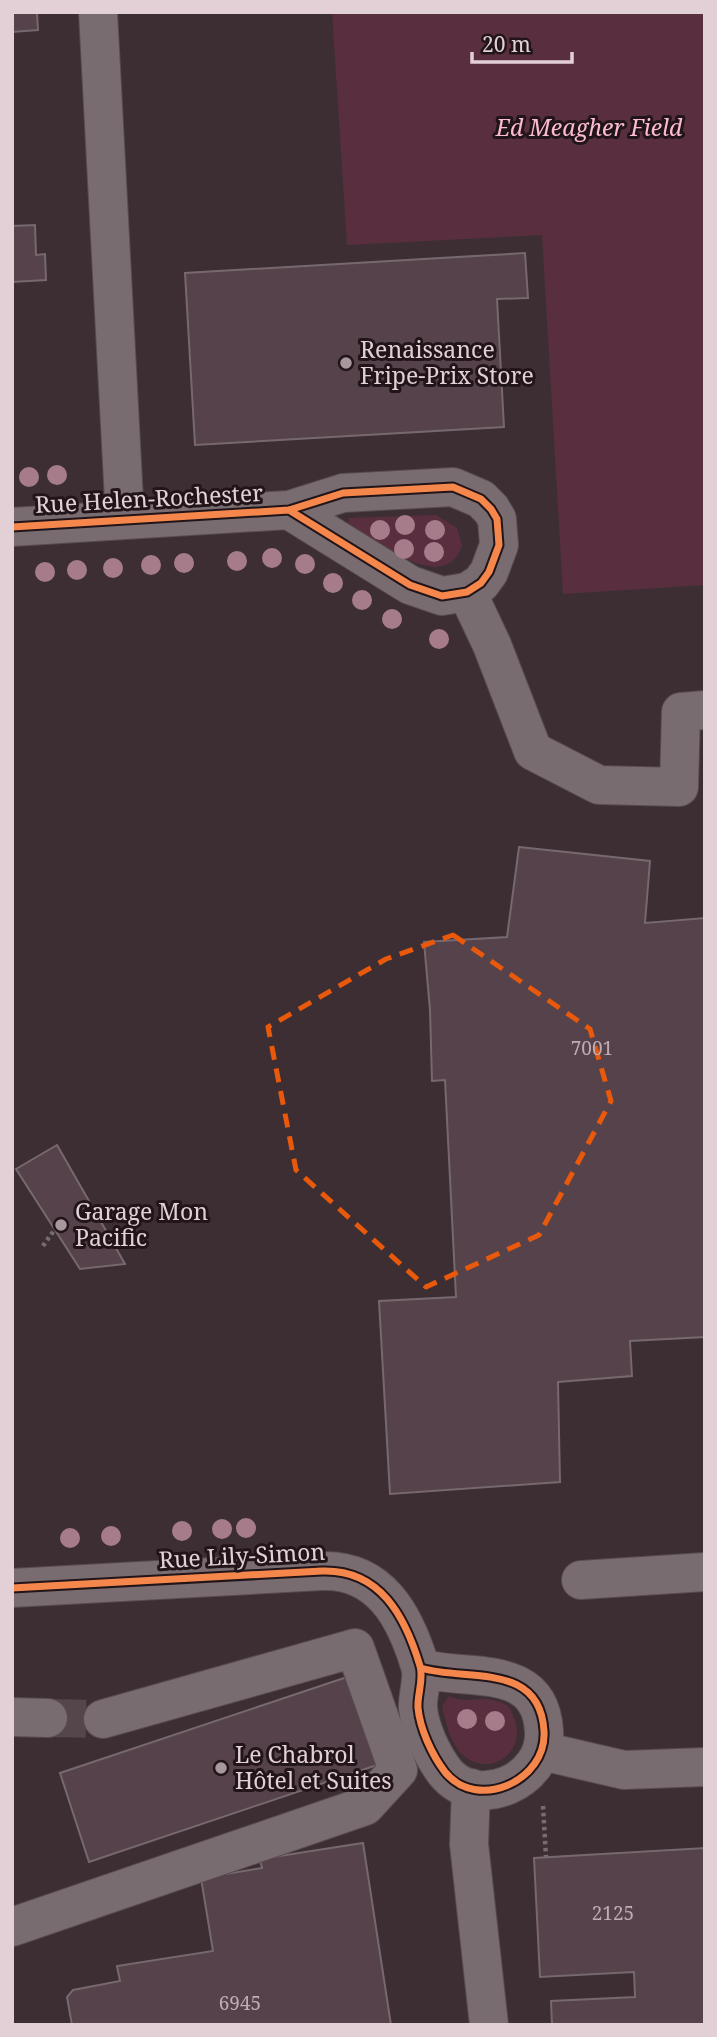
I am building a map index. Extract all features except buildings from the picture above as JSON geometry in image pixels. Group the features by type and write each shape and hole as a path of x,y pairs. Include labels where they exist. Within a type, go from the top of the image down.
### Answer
{"street":[{"path":"98,12 125,519"},
{"name":"Rue Helen-Rochester","path":"12,527 289,510 344,493 437,487 467,491 491,509 497,519 499,545 489,572 467,592 454,596 427,593 336,541 289,510"},
{"path":"467,592 492,645 533,751 599,785 679,787 681,712 705,710"},
{"name":"Rue Lily-Simon","path":"12,1588 322,1571 352,1573 366,1579 387,1597 421,1668"},
{"path":"581,1580 705,1572"},
{"path":"12,1927 365,1806 398,1770 355,1648 103,1718"},
{"path":"421,1668 438,1674 496,1677 520,1686 533,1699 542,1715 544,1733 541,1751 533,1767 520,1780 503,1788 471,1788 448,1775 436,1760 418,1709 421,1668"},
{"path":"541,1751 624,1770 705,1767"},
{"path":"471,1788 469,1844 489,2025"}],"path":[{"path":"43,1246 55,1229"},
{"path":"542,1795 546,1857"}],"highlighted area":[{"path":"453,935 590,1029 611,1101 539,1235 426,1287 296,1170 268,1027 386,959"}],"green space":[{"name":"Ed Meagher Field","path":"332,12 705,12 705,585 563,594 542,235 347,245"},
{"path":"436,515 457,528 462,545 454,560 441,566 426,566 409,561 348,526 349,518"},
{"path":"449,1696 464,1700 492,1700 508,1706 515,1722 517,1736 513,1748 505,1757 495,1763 483,1764 471,1760 459,1751 450,1735 442,1706"}],"tunnel":[{"path":"48,1718 103,1719"}],"cycle path":[{"path":"12,527 289,510 343,493 453,487 481,499 491,509 497,519 499,545 489,572 481,583 467,592 442,596 410,585 289,510"},
{"path":"12,1588 322,1571 342,1572 360,1578 375,1587 387,1599 407,1630 421,1671 418,1703 421,1724 431,1750 445,1772 459,1784 474,1790 491,1790 508,1785 534,1764 542,1749 544,1731 539,1709 529,1694 515,1684 498,1678 421,1668"}],"place":[{"name":"Renaissance Fripe-Prix Store","path":"346,363"},
{"name":"Garage Mon Pacific","path":"61,1225"},
{"name":"Le Chabrol Hôtel et Suites","path":"221,1768"}]}
